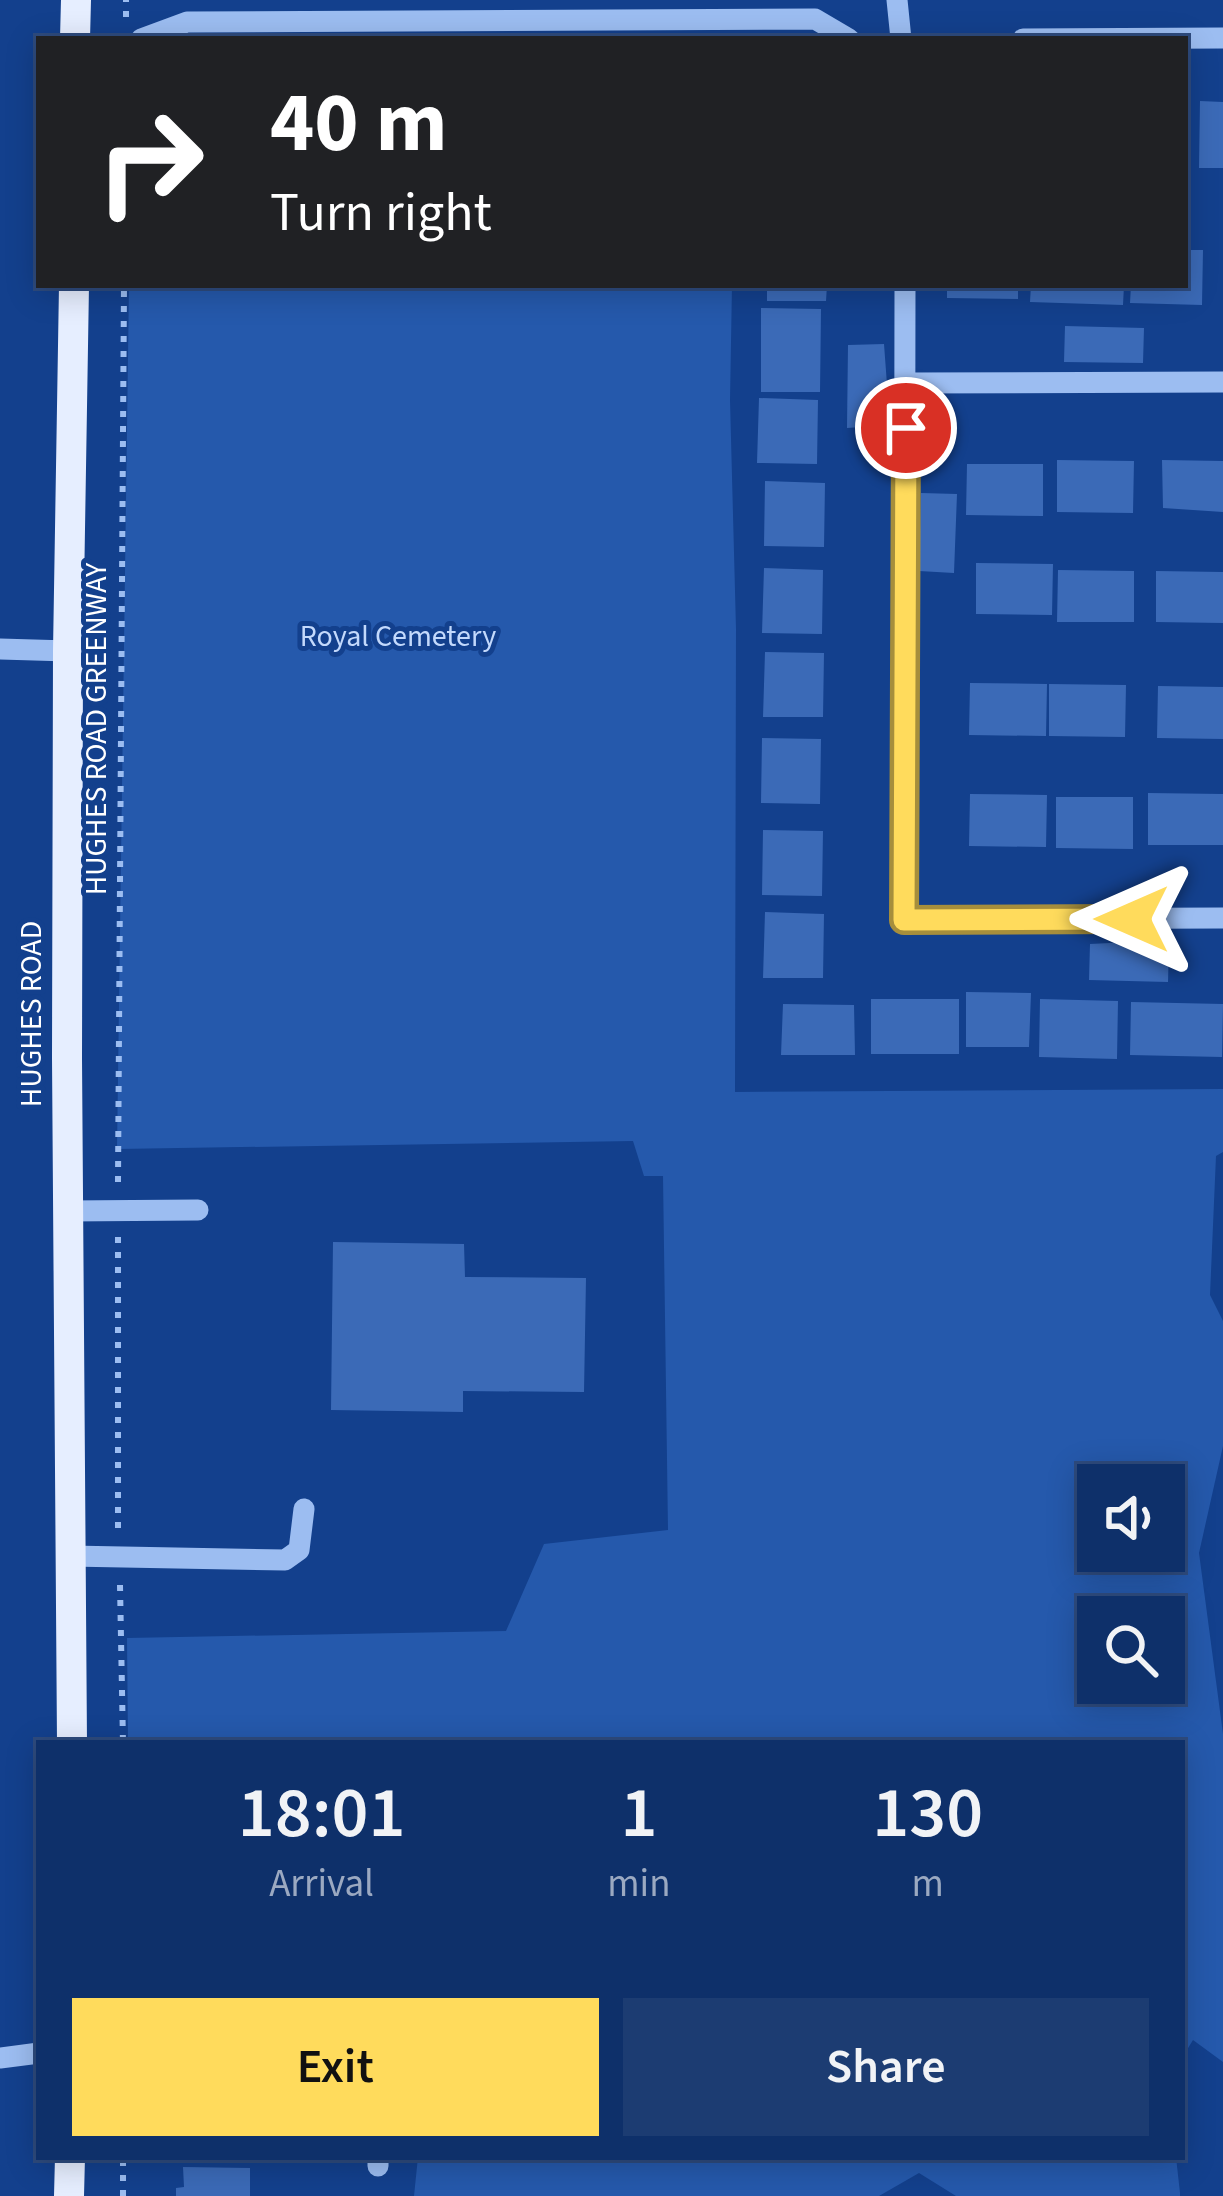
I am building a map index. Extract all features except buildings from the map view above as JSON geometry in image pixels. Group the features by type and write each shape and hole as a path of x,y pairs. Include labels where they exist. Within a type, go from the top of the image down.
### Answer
{"main road":[{"path":"75,36 76,0"},
{"name":"HUGHES ROAD","path":"71,1740 68,651 74,288"},
{"path":"69,2196 70,2160"}],"street":[{"path":"897,0 901,36"},
{"path":"133,31 187,22 574,30 815,19 844,36"},
{"path":"1188,38 1223,38"},
{"path":"904,288 904,920 1223,919"},
{"path":"906,383 1223,382"},
{"path":"0,649 68,651"},
{"path":"68,1211 198,1210"},
{"path":"70,1556 285,1559 299,1550 304,1509"},
{"path":"0,2059 36,2054"}],"path":[{"path":"126,0 133,31"},
{"name":"HUGHES ROAD GREENWAY","path":"118,1174 124,288"},
{"path":"117,1506 118,1231"},
{"path":"121,1600 123,1740"},
{"path":"122,2196 123,2160"}],"green space":[{"name":"Royal Cemetery","path":"129,288 732,288 735,1092 1223,1089 1223,1152 1216,1156 1210,1295 1223,1321 1223,1446 1199,1553 1223,1734 1223,2062 1193,2040 1185,2053 1185,1740 128,1740 127,1638 506,1631 544,1544 668,1530 663,1176 644,1176 633,1141 117,1149"},
{"path":"418,2160 1176,2160 1180,2196 956,2196 919,2173 879,2196 414,2196"}],"route":[{"path":"906,428 904,920 1132,919"}]}
